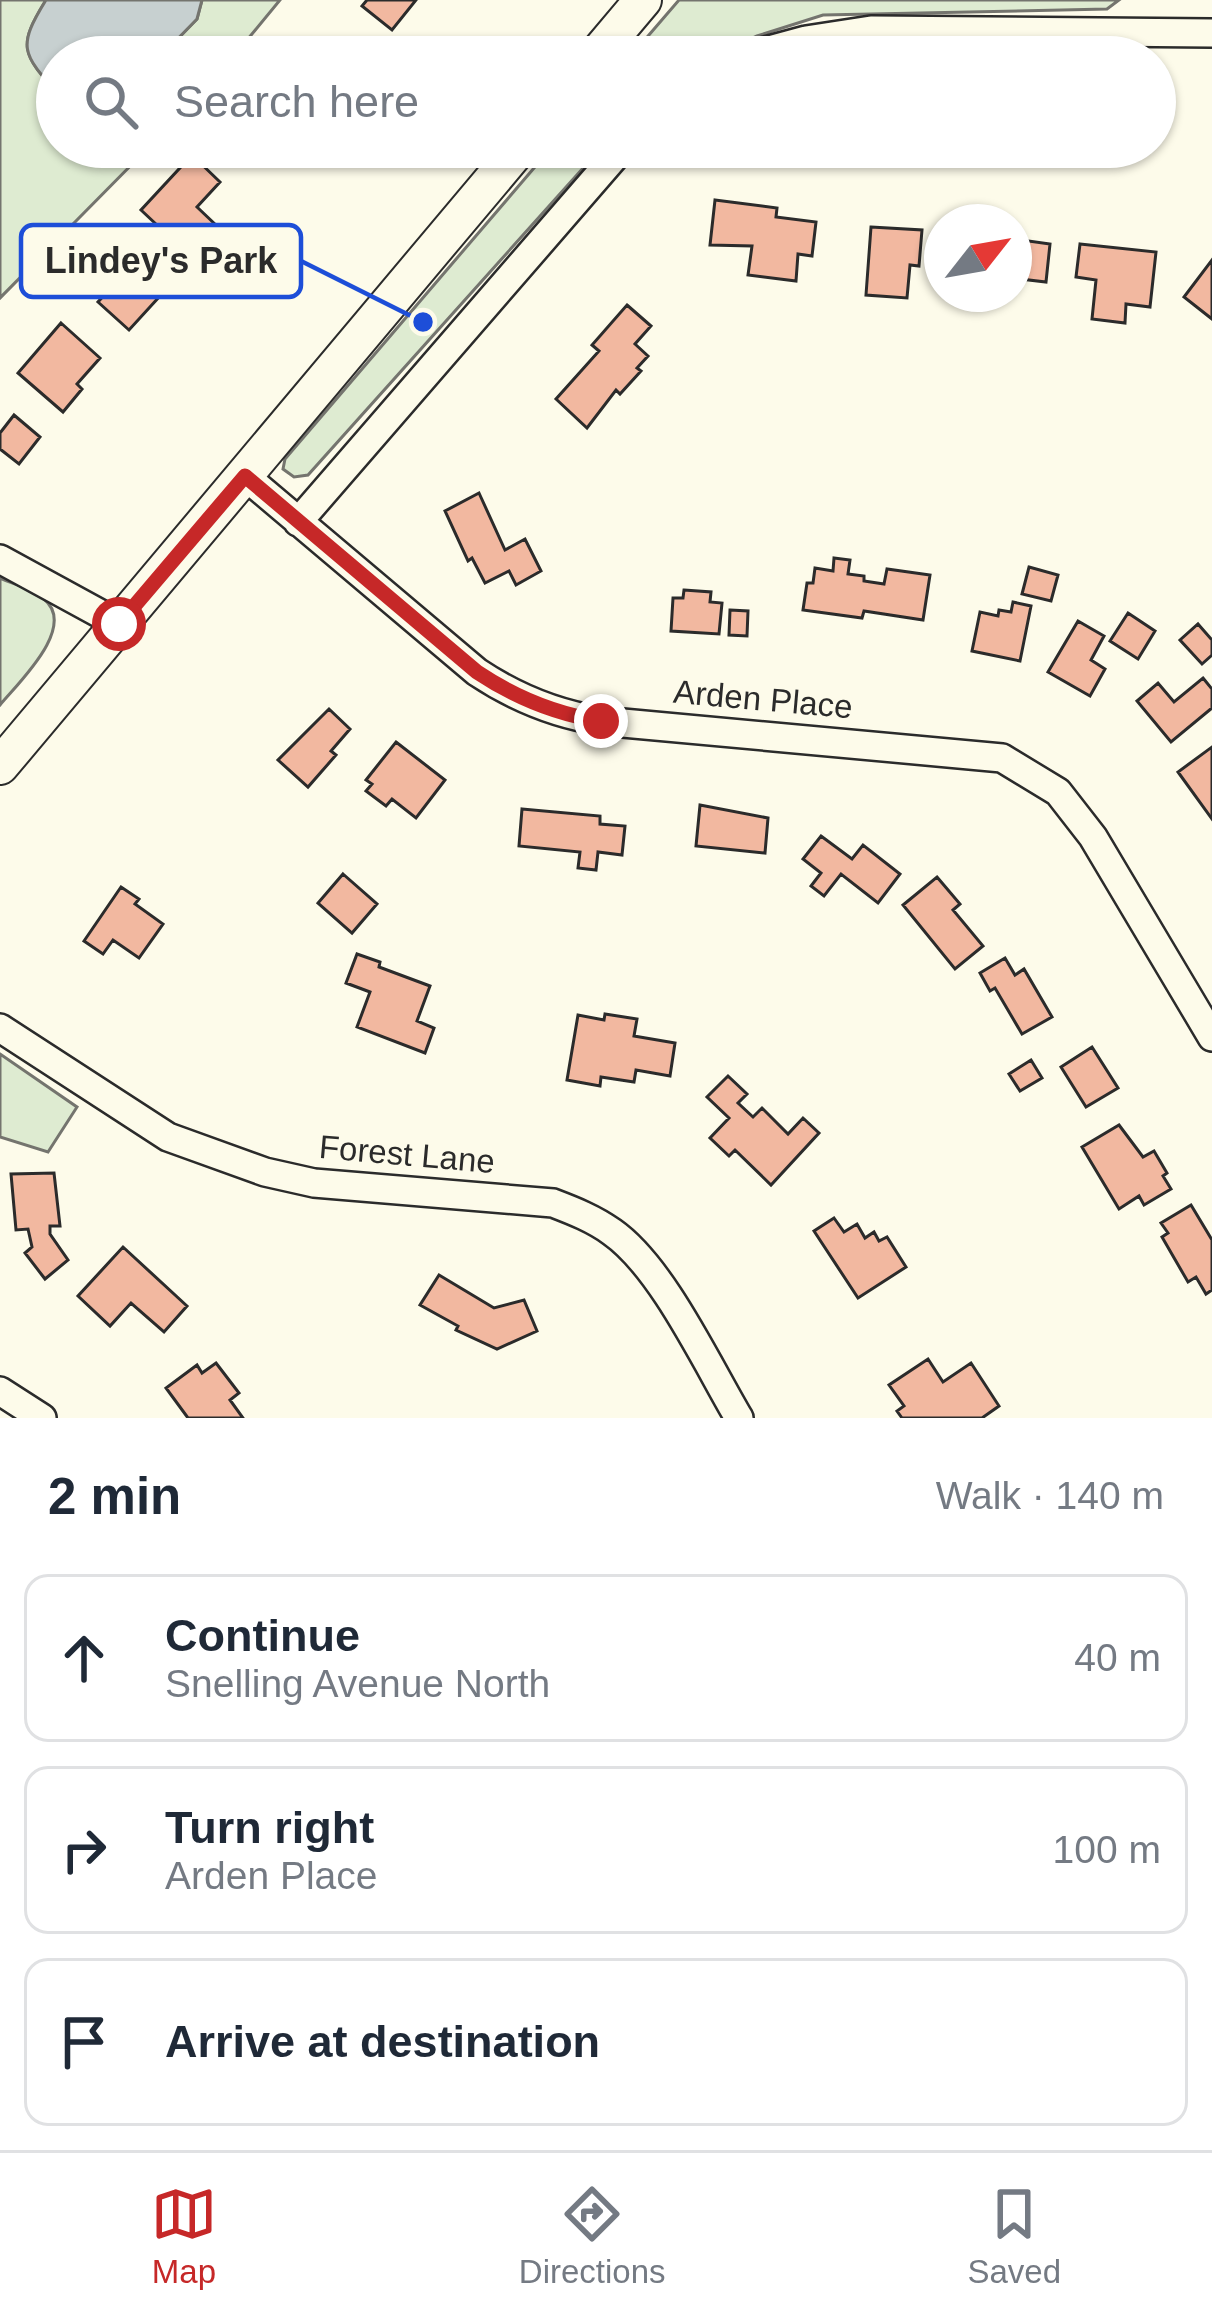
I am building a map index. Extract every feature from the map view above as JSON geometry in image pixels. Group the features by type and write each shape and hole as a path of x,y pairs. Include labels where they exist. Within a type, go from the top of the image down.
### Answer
{"street":[{"path":"613,36 643,0"},
{"path":"832,36 872,30 1212,32"},
{"path":"0,766 502,168"},
{"path":"298,522 605,168"},
{"name":"Arden Place","path":"245,476 477,672 508,692 556,711 601,721 985,755 1032,773 1058,793 1093,837 1212,1037"},
{"path":"0,559 119,624"},
{"name":"Forest Lane","path":"0,1028 168,1138 265,1172 314,1184 553,1203 582,1213 615,1233 647,1265 740,1418"},
{"path":"0,1391 42,1418"}],"green space":[{"path":"0,0 46,0 28,40 36,68 36,168 128,168 0,298"},
{"path":"202,0 280,0 250,36 180,36 197,19"},
{"path":"679,0 1119,0 1107,9 823,15 757,36 648,36"},
{"path":"534,168 583,168 308,475 294,477 283,469 285,459"},
{"path":"0,578 44,599 53,611 54,624 42,654 0,705"},
{"path":"0,1054 77,1107 48,1152 0,1137"}],"shaded area":[{"path":"46,0 202,0 197,19 180,36 36,36 36,68 28,49 31,29"}],"building":[{"path":"367,0 416,0 392,30 362,6"},
{"path":"180,168 205,168 220,182 197,207 218,227 190,256 141,210"},
{"path":"715,200 777,208 776,217 816,222 812,256 798,254 796,281 748,275 752,246 710,245"},
{"path":"871,227 922,230 919,266 910,265 907,298 866,295"},
{"path":"1032,242 1050,244 1046,282 1032,280"},
{"path":"1080,244 1156,252 1150,307 1126,304 1125,323 1092,319 1096,280 1076,277"},
{"path":"132,250 170,285 129,330 98,302 108,291 91,275 113,251 122,260"},
{"path":"1212,260 1212,319 1184,297"},
{"path":"627,305 651,326 635,344 648,356 637,368 641,371 620,394 616,390 587,428 556,399 599,351 592,345"},
{"path":"61,323 100,358 77,384 82,389 63,412 18,373"},
{"path":"14,415 40,437 19,464 0,449 0,433"},
{"path":"479,493 505,550 525,539 541,571 516,585 509,571 485,583 472,558 468,561 445,511"},
{"path":"834,558 850,560 848,574 864,576 864,581 884,584 887,569 930,575 923,620 864,611 862,618 803,610 815,568 833,571"},
{"path":"1029,567 1058,575 1051,601 1022,594"},
{"path":"684,590 711,592 710,602 722,603 719,634 671,631 673,598 683,598"},
{"path":"1013,602 1031,606 1020,661 972,651 980,612 998,616 999,610 1011,612"},
{"path":"730,610 748,611 747,636 729,635"},
{"path":"1128,613 1155,631 1138,659 1110,641"},
{"path":"1078,621 1104,636 1091,660 1105,669 1090,696 1048,672"},
{"path":"1198,624 1212,640 1212,655 1202,664 1180,640"},
{"path":"1203,678 1212,689 1212,708 1171,742 1137,701 1158,683 1174,702"},
{"path":"329,709 350,729 331,751 336,755 308,787 278,760"},
{"path":"396,742 445,780 416,818 392,799 386,806 366,791 372,784 366,780"},
{"path":"1212,747 1212,819 1178,772"},
{"path":"700,805 768,818 765,853 696,846"},
{"path":"522,809 600,816 600,824 625,826 622,855 598,852 596,870 578,868 580,852 519,846"},
{"path":"821,836 852,859 863,845 900,874 878,903 841,874 824,896 811,886 821,873 803,859"},
{"path":"343,874 377,904 352,933 318,903"},
{"path":"937,877 960,904 953,910 983,946 955,969 903,905"},
{"path":"121,887 163,924 139,958 113,940 103,954 84,941"},
{"path":"357,954 430,986 417,1021 434,1028 425,1053 357,1027 370,992 346,983"},
{"path":"1005,958 1015,975 1024,969 1052,1017 1022,1034 995,988 990,991 980,973"},
{"path":"605,1014 637,1019 634,1036 675,1043 670,1076 636,1070 634,1082 601,1077 600,1086 567,1080 578,1015 604,1020"},
{"path":"1092,1047 1118,1088 1086,1107 1061,1067"},
{"path":"1031,1060 1042,1078 1020,1091 1009,1074"},
{"path":"728,1076 747,1094 738,1103 753,1117 762,1108 788,1134 803,1118 819,1133 771,1185 735,1150 729,1156 710,1138 729,1118 707,1097"},
{"path":"1119,1125 1143,1157 1154,1151 1171,1189 1144,1205 1139,1196 1119,1209 1082,1147"},
{"path":"54,1173 60,1226 50,1226 50,1234 68,1260 45,1279 25,1253 32,1247 28,1229 16,1230 11,1174"},
{"path":"1191,1205 1212,1240 1212,1290 1206,1294 1196,1277 1188,1282 1162,1237 1168,1233 1161,1223"},
{"path":"834,1218 844,1232 857,1224 865,1238 874,1232 879,1241 887,1237 906,1267 858,1298 814,1231"},
{"path":"123,1247 187,1306 164,1332 131,1303 110,1326 78,1296"},
{"path":"439,1275 494,1308 524,1300 537,1331 497,1349 456,1330 458,1326 420,1305"},
{"path":"928,1359 943,1382 971,1363 999,1406 982,1418 902,1418 897,1411 904,1406 889,1385"},
{"path":"216,1363 239,1393 230,1400 243,1418 188,1418 166,1388 197,1365 202,1373"}],"place":[{"name":"Lindey's Park","path":"423,322"}],"route":[{"path":"119,624 245,476 477,672 540,706 601,721"}]}
